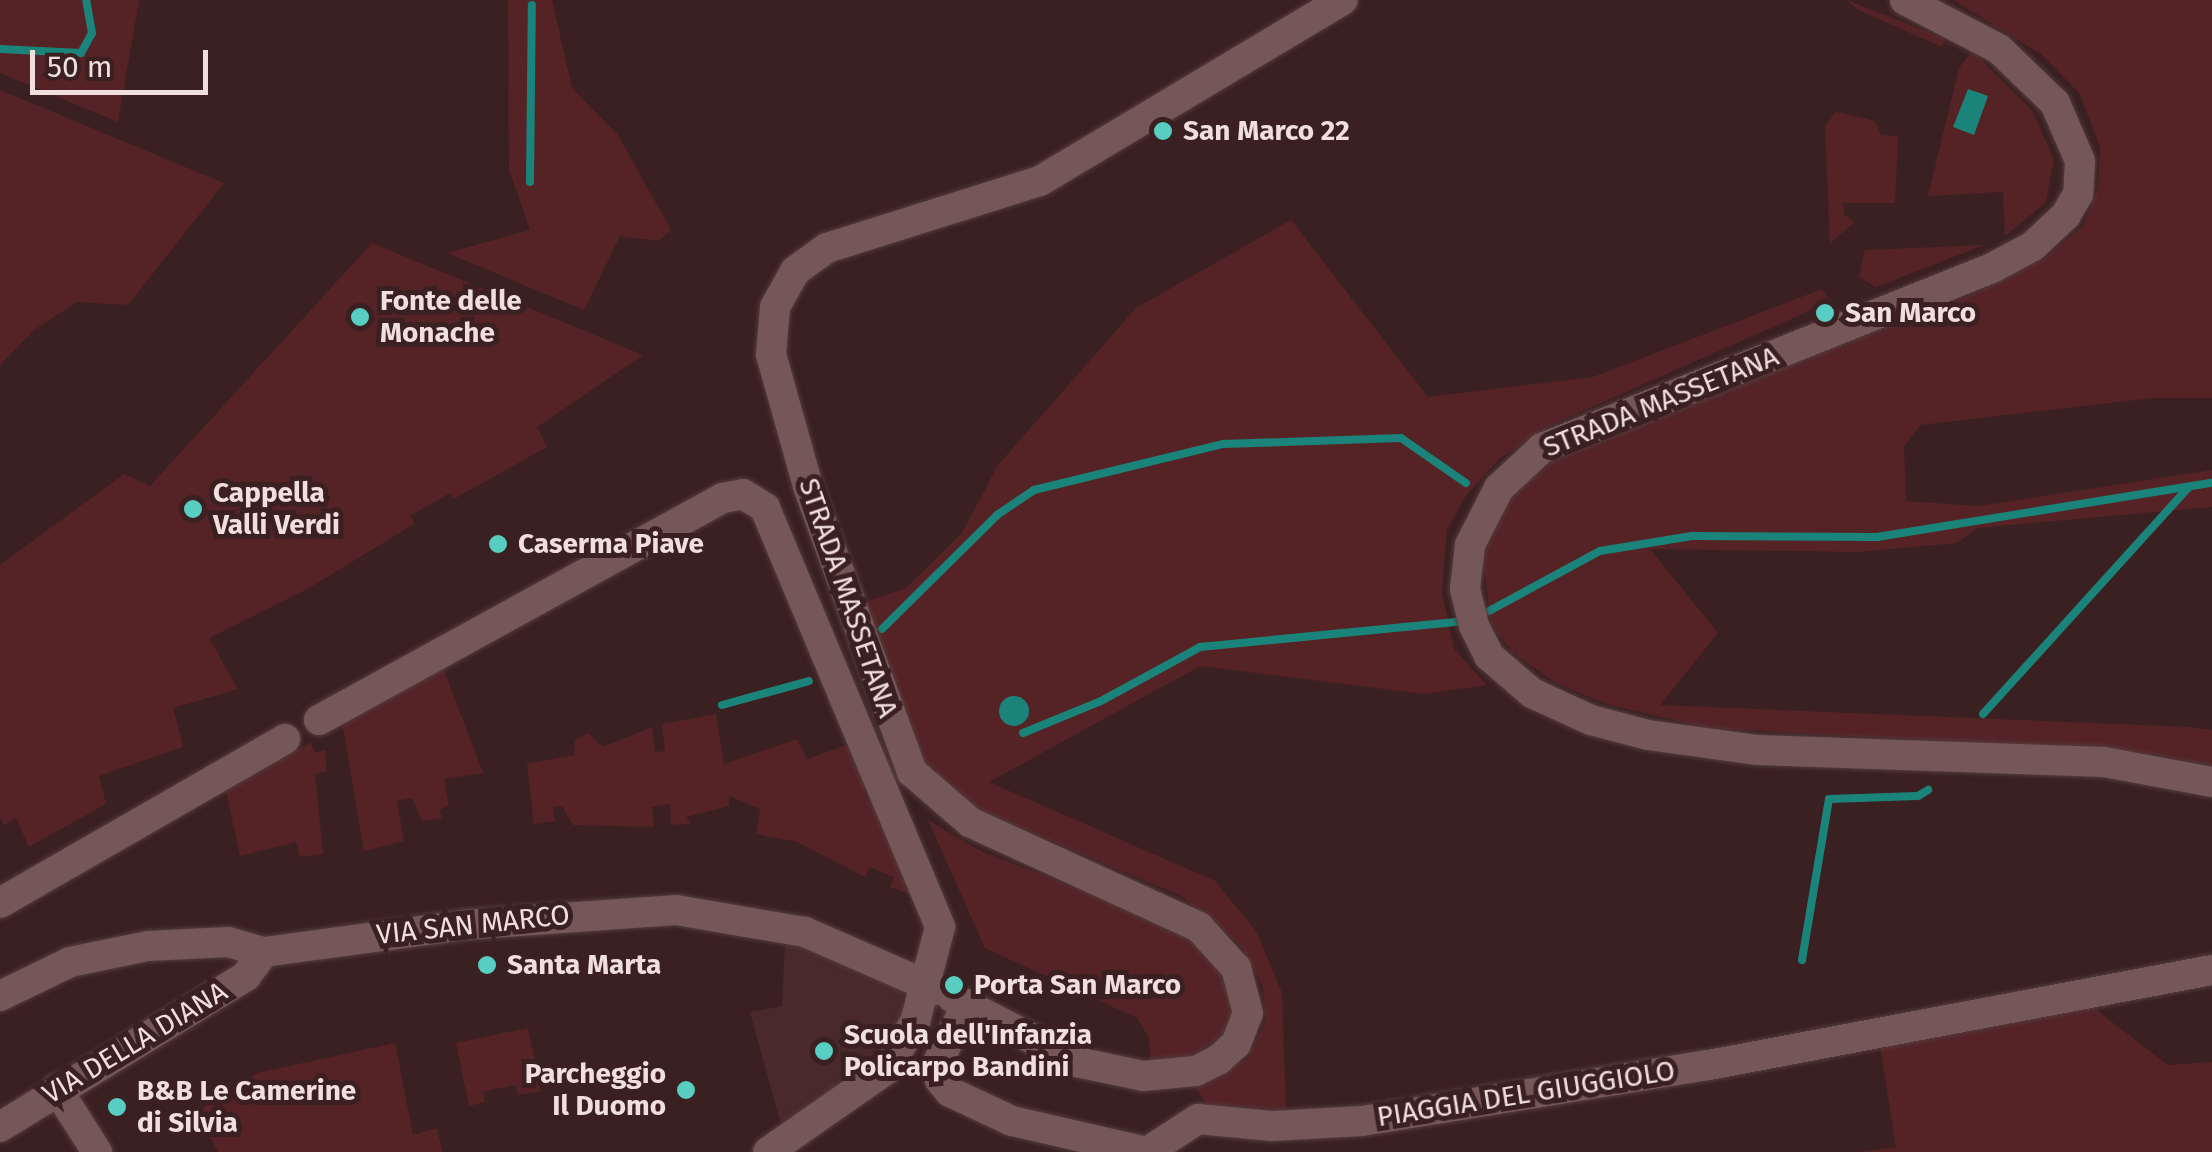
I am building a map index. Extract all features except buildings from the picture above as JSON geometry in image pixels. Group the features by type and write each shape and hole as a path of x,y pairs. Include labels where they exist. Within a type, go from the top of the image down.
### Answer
{"street":[{"name":"STRADA MASSETANA","path":"946,994 1093,1068 1158,1076 1196,1071 1228,1052 1245,1024 1248,1001 1230,958 1199,927 970,822 912,772 808,486 771,354 775,307 794,271 827,248 1027,188 1344,0"},
{"name":"STRADA MASSETANA","path":"1905,0 1990,42 2056,103 2080,161 2078,194 2066,216 2032,246 1992,268 1542,448 1499,488 1470,545 1464,588 1474,626 1489,656 1532,693 1648,735 1758,750 2104,762 2212,782"},
{"path":"319,720 723,498 748,496 779,529 938,917 946,994 913,1028 882,1074 768,1152"},
{"path":"0,903 286,739"},
{"name":"VIA SAN MARCO","path":"0,996 50,969 126,949 228,942 264,952 496,921 686,910 805,932 946,994"},
{"name":"VIA DELLA DIANA","path":"0,1126 246,976 264,952"},
{"name":"PIAGGIA DEL GIUGGIOLO","path":"946,994 945,1044 938,1073 959,1099 1043,1130 1147,1152 1198,1120 1272,1126 1362,1121 2212,970"},
{"path":"57,1089 98,1152"}],"shaded area":[{"path":"0,0 139,0 118,122 0,73"},
{"path":"508,0 552,0 572,88 618,135 671,230 659,241 620,236 584,310 447,253 530,230 509,169"},
{"path":"1847,0 1945,39 1942,47 1858,10"},
{"path":"1953,0 2212,0 2212,398 2153,398 1921,425 1904,446 1906,501 1978,506 2212,470 2212,507 1977,528 1957,543 1857,552 1650,549 1718,633 1660,705 2189,727 2212,730 2212,765 2135,752 1708,728 1606,704 1556,683 1512,652 1491,625 1482,552 1496,513 1523,480 1565,451 1973,294 2045,258 2083,226 2098,188 2100,147 2080,94 2041,54"},
{"path":"1972,51 2032,110 2054,159 2046,202 2005,236 2003,192 1928,196 1959,68"},
{"path":"0,90 224,183 128,305 77,302 34,330 0,365"},
{"path":"1836,112 1875,121 1881,135 1898,136 1895,203 1843,203 1844,215 1855,222 1830,243 1825,126"},
{"path":"1291,220 1428,397 1593,377 1822,289 1830,301 1845,295 1549,426 1499,459 1465,497 1447,530 1442,592 1454,649 1487,685 1424,694 1200,666 989,782 1215,881 1256,931 1282,993 1286,1111 1207,1105 1194,1085 1247,1059 1266,1020 1262,985 1240,945 1181,896 981,811 944,788 923,762 863,603 906,588 962,533 998,465 1136,308"},
{"path":"372,243 643,355 537,427 547,447 454,499 450,493 411,515 414,524 309,588 209,638 238,689 173,708 183,747 99,776 106,804 29,847 16,818 4,825 0,817 0,565 124,474 150,486"},
{"path":"1984,245 1876,287 1859,277 1865,250"},
{"path":"442,665 483,773 444,779 449,805 439,810 442,818 422,821 412,798 397,801 404,841 364,851 342,722"},
{"path":"716,714 724,764 797,739 807,759 849,744 869,785 865,794 870,803 876,800 918,897 890,887 894,877 870,867 865,877 797,842 756,834 760,809 729,796 729,806 686,817 691,824 671,825 670,804 652,807 654,827 573,825 562,806 553,807 555,821 534,824 527,764 574,755 575,740 588,733 603,747 652,727 655,752 665,751 662,724"},
{"path":"311,742 314,753 325,750 327,771 315,774 323,854 300,857 296,842 240,856 226,791"},
{"path":"928,820 981,851 1178,928 1219,962 1233,1010 1221,1037 1188,1058 1151,1062 1148,1036 1137,1018 985,948"},
{"name":"Scuola dell'Infanzia Policarpo Bandini","path":"785,941 902,982 905,1025 870,1077 783,1132 750,1012 782,1006"},
{"path":"2091,1006 2168,1065 2212,1062 2212,1152 1861,1152 1896,1147 1880,1046"},
{"path":"528,1028 541,1091 518,1095 515,1085 483,1092 485,1102 469,1106 456,1043"},
{"path":"395,1043 413,1135 437,1128 442,1152 218,1152 197,1111 257,1073"}],"water":[{"path":"1968,89 1988,96 1974,135 1953,127"},
{"path":"1014,696 1028,705 1029,711 1020,725 1014,726 1000,717 999,711 1008,697"}],"waterway":[{"path":"0,49 81,53 92,33 86,0"},
{"path":"530,182 532,5"},
{"path":"882,629 997,515 1034,490 1223,444 1401,438 1466,483"},
{"path":"1489,611 1600,551 1692,536 1877,537 2212,483"},
{"path":"1983,714 2188,488"},
{"path":"1023,733 1101,701 1200,647 1456,622"},
{"path":"722,705 809,681"},
{"path":"1802,960 1829,799 1918,796 1928,790"}],"place":[{"name":"San Marco 22","path":"1163,131"},
{"name":"San Marco","path":"1825,313"},
{"name":"Fonte delle Monache","path":"360,317"},
{"name":"Cappella Valli Verdi","path":"193,509"},
{"name":"Caserma Piave","path":"498,544"},
{"name":"Santa Marta","path":"487,965"},
{"name":"Porta San Marco","path":"954,985"},
{"name":"Scuola dell'Infanzia Policarpo Bandini","path":"824,1051"},
{"name":"Parcheggio Il Duomo","path":"686,1090"},
{"name":"B&B Le Camerine di Silvia","path":"117,1107"}]}
